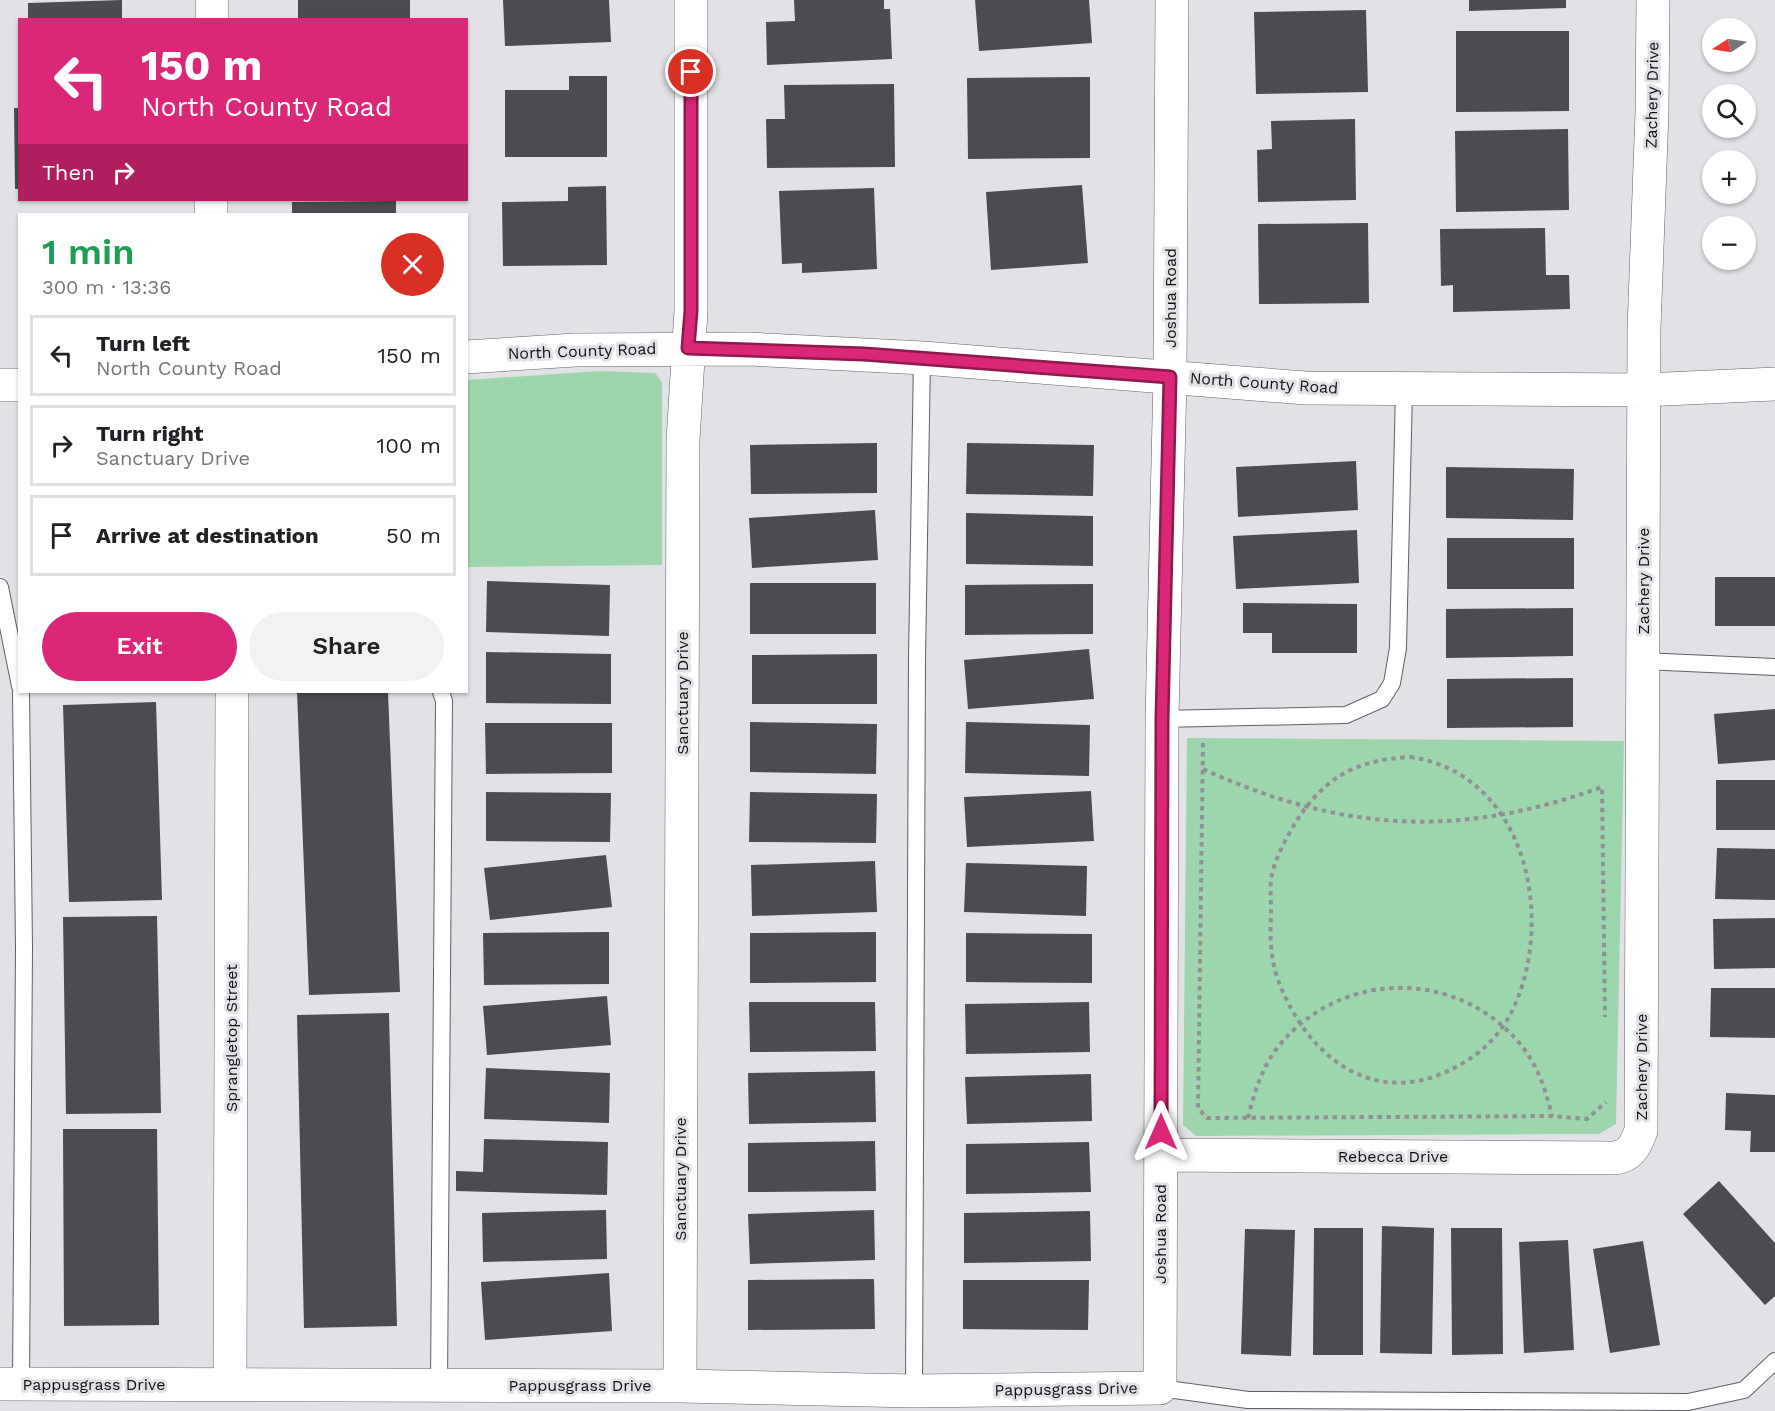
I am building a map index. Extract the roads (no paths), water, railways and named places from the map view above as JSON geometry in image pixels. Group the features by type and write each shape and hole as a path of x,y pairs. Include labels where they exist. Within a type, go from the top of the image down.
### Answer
{"street":[{"path":"212,0 212,18"},
{"name":"Sanctuary Drive","path":"680,1386 683,440 691,311 691,0"},
{"name":"Joshua Road","path":"1160,1388 1162,719 1170,377 1172,0"},
{"name":"Zachery Drive","path":"1625,1157 1635,1148 1641,1131 1644,390 1653,0"},
{"name":"North County Road","path":"468,357 688,348 922,358 1306,388 1644,390 1775,384"},
{"path":"0,385 18,385"},
{"name":"Sprangletop Street","path":"230,1384 232,693"},
{"name":"Rebecca Drive","path":"1161,1155 1625,1157"},
{"name":"Pappusgrass Drive","path":"11,1384 680,1386 914,1391 1160,1388"}],"lane":[{"path":"914,1391 917,659 922,358"},
{"path":"1162,719 1347,715 1382,699 1392,683 1398,648 1404,390"},
{"path":"0,587 18,676"},
{"path":"1643,662 1775,667"},
{"path":"11,1384 24,948 21,693"},
{"path":"439,1385 444,712 441,693"},
{"path":"1160,1388 1248,1400 1688,1402 1744,1390 1775,1361"}]}
